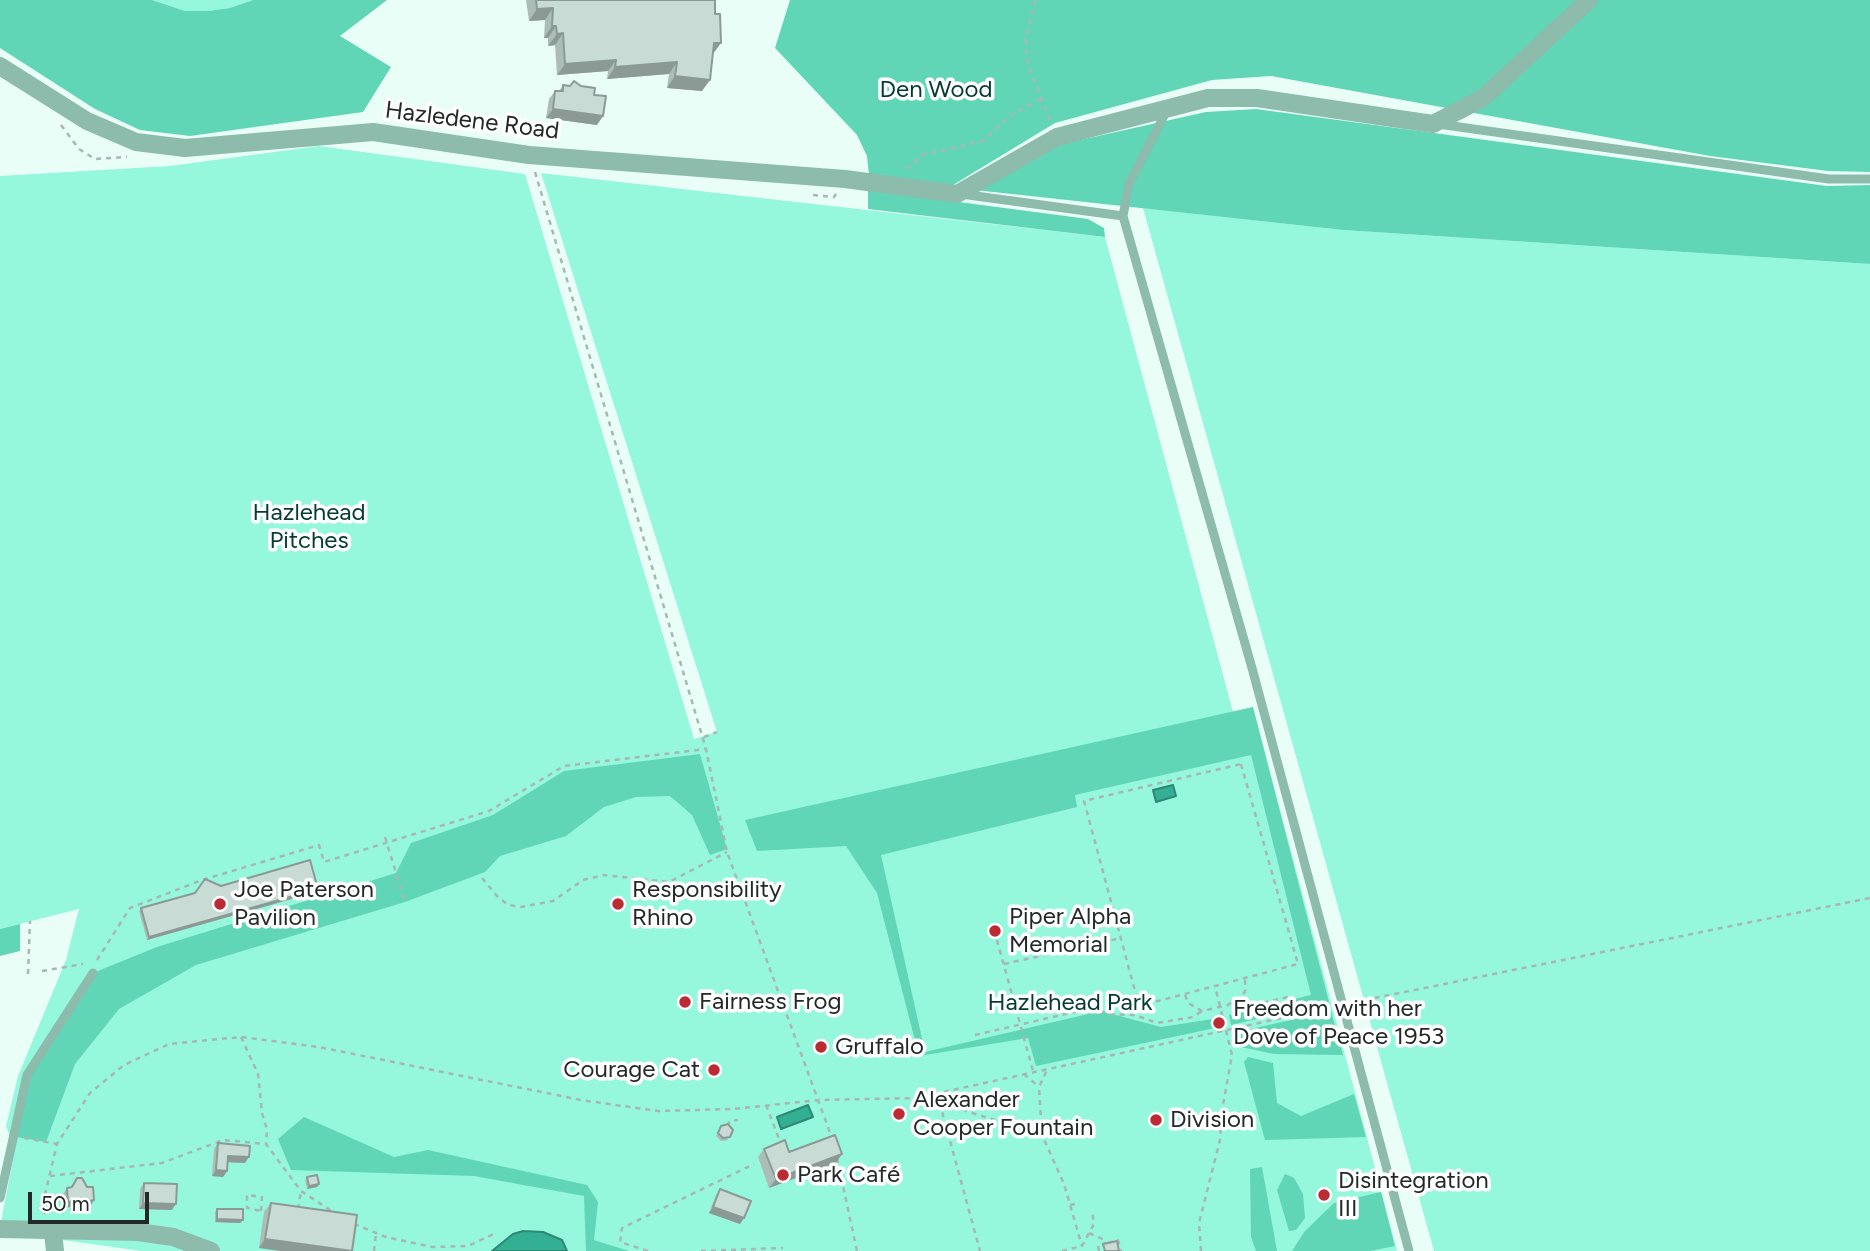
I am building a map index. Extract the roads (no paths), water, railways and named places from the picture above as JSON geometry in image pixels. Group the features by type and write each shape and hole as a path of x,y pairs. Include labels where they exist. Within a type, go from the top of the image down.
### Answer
{"street":[{"path":"957,194 1057,136 1208,98 1257,98 1433,124 1483,98 1590,0"},
{"name":"Hazledene Road","path":"0,66 87,121 136,142 186,148 373,132 529,155 845,180 957,194"},
{"path":"0,1229 52,1232 138,1231 173,1237 211,1251"},
{"path":"52,1232 55,1251"}],"lane":[{"path":"1168,108 1129,184 1123,216 1345,1004 1409,1251"},
{"path":"1433,124 1829,179 1870,179"},
{"path":"957,194 1123,216"},
{"path":"0,1198 11,1136 27,1075 93,973"}],"place":[{"name":"Joe Paterson Pavilion","path":"220,904"},
{"name":"Responsibility Rhino","path":"618,904"},
{"name":"Piper Alpha Memorial","path":"995,931"},
{"name":"Fairness Frog","path":"685,1002"},
{"name":"Freedom with her Dove of Peace 1953","path":"1219,1023"},
{"name":"Gruffalo","path":"821,1047"},
{"name":"Courage Cat","path":"714,1070"},
{"name":"Alexander Cooper Fountain","path":"899,1114"},
{"name":"Division","path":"1156,1120"},
{"name":"Park Café","path":"783,1175"},
{"name":"Disintegration III","path":"1324,1195"}],"park label":[{"name":"Den Wood","path":"936,90"},
{"name":"Hazlehead Pitches","path":"309,527"},
{"name":"Hazlehead Park","path":"1070,1003"}]}
